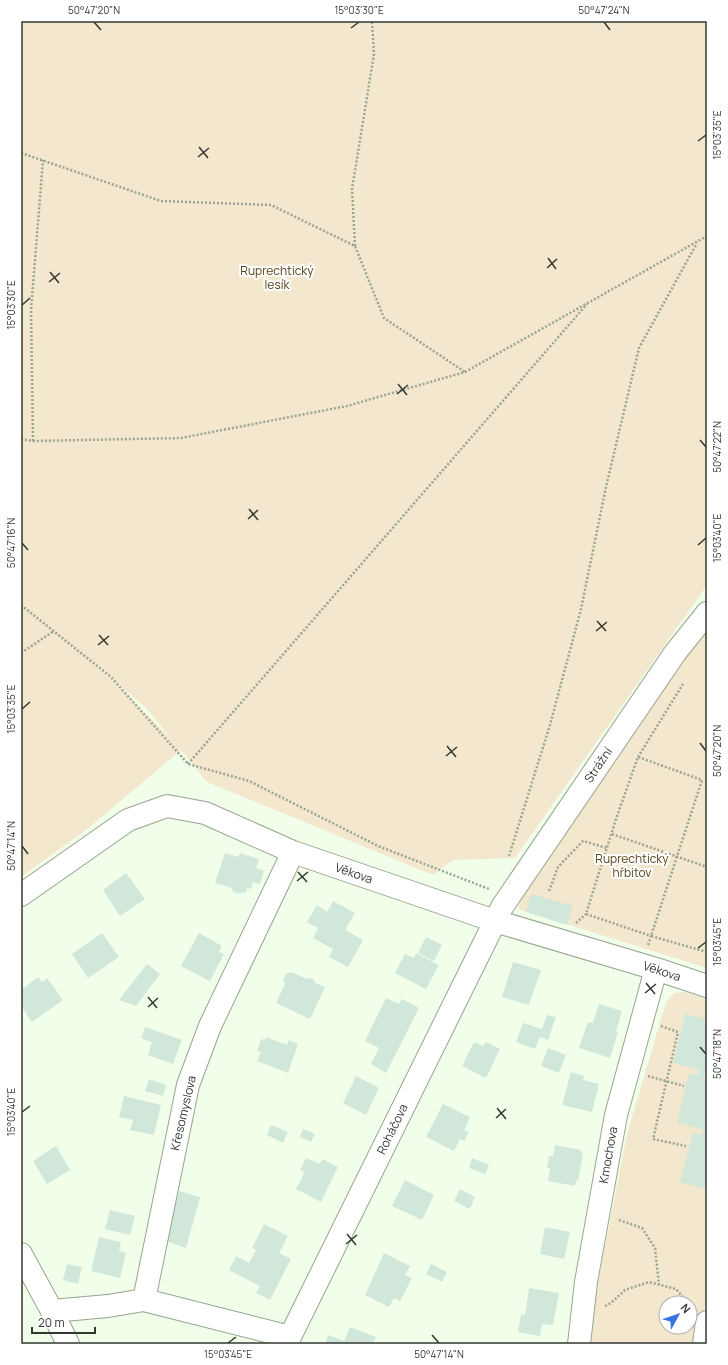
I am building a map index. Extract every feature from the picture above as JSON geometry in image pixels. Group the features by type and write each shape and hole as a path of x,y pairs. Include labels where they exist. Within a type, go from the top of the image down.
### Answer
{"street":[{"name":"Strážní","path":"498,914 674,653 707,613"},
{"name":"Věkova","path":"21,895 128,820 167,806 205,813 293,852 498,914 707,986"},
{"name":"Křesomyslova","path":"144,1300 188,1085 210,1026 293,852"},
{"name":"Roháčova","path":"144,1300 289,1340 498,914"},
{"name":"Kmochova","path":"579,1344 586,1282 616,1115 642,1020 649,967"},
{"path":"21,1254 68,1344"},
{"path":"52,1311 108,1306 144,1300"},
{"path":"704,1344 707,1322"}],"path":[{"path":"372,21 374,54 352,189 355,246 384,318 465,372"},
{"path":"21,153 161,201 271,205 355,246"},
{"path":"33,440 31,310 43,160"},
{"path":"21,439 181,438 347,406 465,372 707,236"},
{"path":"507,862 550,726 581,609 606,487 639,348 698,242"},
{"path":"188,764 589,302"},
{"path":"21,605 111,677 188,764 249,782 378,846 498,893 498,914"},
{"path":"21,652 54,631"},
{"path":"684,684 638,757 586,914 651,936 707,952"},
{"path":"638,757 707,781"},
{"path":"649,967 651,936 702,780"},
{"path":"612,834 707,867"},
{"path":"549,891 558,867 583,841 607,848"},
{"path":"642,1020 678,1032 653,1139 686,1146"},
{"path":"628,1070 684,1086"},
{"path":"598,1212 642,1228 655,1248 659,1285"},
{"path":"582,1314 611,1303 625,1290 649,1282 676,1289 681,1295"}],"green space":[{"name":"Ruprechtický lesík","path":"21,21 707,21 707,585 515,858 453,860 433,875 207,782 181,750 86,830 21,877","holes":["86,656 146,708 174,742 119,686"]},
{"name":"Ruprechtický hřbitov","path":"707,628 707,968 518,909 524,890 671,673"},
{"path":"684,992 707,999 707,1291 699,1344 586,1344 627,1134 666,1002 675,993"}],"building":[{"path":"225,853 238,857 240,853 259,859 256,868 264,871 260,884 253,882 251,889 247,888 246,893 243,892 240,894 233,892 232,888 215,883"},
{"path":"126,873 145,899 120,916 103,890"},
{"path":"531,894 573,906 567,925 526,912"},
{"path":"333,901 355,913 345,930 363,940 348,967 329,957 333,949 313,938 318,928 307,922 317,905 327,912"},
{"path":"102,933 119,957 88,978 72,954"},
{"path":"199,933 222,946 219,952 224,954 210,981 181,966"},
{"path":"426,937 442,945 434,961 418,953"},
{"path":"416,953 439,965 426,989 395,973 405,954 414,958"},
{"path":"513,962 541,970 529,1005 502,997"},
{"path":"147,964 160,974 136,1006 119,1000"},
{"path":"291,972 307,979 310,978 314,980 315,983 325,987 310,1019 276,1003 285,984 283,979 286,974"},
{"path":"38,977 42,982 47,978 63,1000 32,1022 21,1006 21,990"},
{"path":"386,998 399,1004 402,999 419,1008 386,1073 371,1064 379,1048 365,1041"},
{"path":"599,1004 622,1011 616,1031 618,1032 610,1058 579,1048 588,1022 593,1023"},
{"path":"685,1014 707,1019 707,1072 706,1071 704,1077 707,1077 707,1189 680,1182 693,1133 702,1135 703,1129 677,1123 689,1073 698,1075 699,1070 673,1063"},
{"path":"547,1015 556,1017 548,1040 540,1037 535,1049 516,1042 523,1023 542,1029"},
{"path":"145,1027 182,1040 173,1064 148,1055 152,1042 141,1038"},
{"path":"266,1037 287,1045 289,1040 298,1044 288,1073 257,1061 261,1052 257,1051 261,1039 265,1040"},
{"path":"474,1042 483,1046 486,1042 500,1049 486,1078 462,1066"},
{"path":"548,1048 566,1055 559,1073 541,1066"},
{"path":"571,1072 584,1076 583,1080 599,1084 592,1112 562,1105"},
{"path":"356,1076 379,1088 366,1115 343,1103"},
{"path":"149,1079 166,1085 163,1096 145,1091"},
{"path":"124,1096 161,1105 154,1135 130,1130 133,1120 119,1117"},
{"path":"443,1104 470,1117 464,1130 469,1132 464,1141 460,1139 454,1151 426,1137"},
{"path":"271,1125 288,1132 283,1143 267,1135"},
{"path":"303,1129 315,1134 311,1142 300,1137"},
{"path":"555,1145 581,1150 581,1153 583,1153 578,1181 576,1181 575,1186 548,1181 550,1168 547,1168 549,1156 553,1156"},
{"path":"56,1146 70,1170 47,1184 33,1161"},
{"path":"306,1158 320,1164 322,1159 338,1167 321,1202 296,1189 305,1172 300,1170"},
{"path":"472,1158 489,1165 485,1174 469,1168"},
{"path":"405,1180 434,1195 422,1220 392,1206"},
{"path":"460,1189 475,1197 470,1209 454,1201"},
{"path":"179,1191 200,1197 186,1248 166,1241"},
{"path":"110,1210 135,1216 130,1235 105,1229"},
{"path":"264,1224 288,1236 279,1253 291,1259 270,1300 256,1293 260,1286 229,1270 236,1256 249,1263 256,1250 252,1248"},
{"path":"545,1227 570,1232 564,1259 540,1254"},
{"path":"99,1237 121,1242 119,1251 126,1253 120,1278 91,1271"},
{"path":"384,1253 410,1266 405,1275 412,1278 400,1301 394,1298 389,1307 365,1295"},
{"path":"67,1264 82,1267 78,1284 63,1280"},
{"path":"431,1264 447,1272 442,1282 426,1274"},
{"path":"529,1288 559,1293 553,1325 542,1324 540,1336 518,1332 521,1314 525,1315"},
{"path":"350,1327 376,1337 373,1344 325,1344 328,1335 344,1341"}]}
